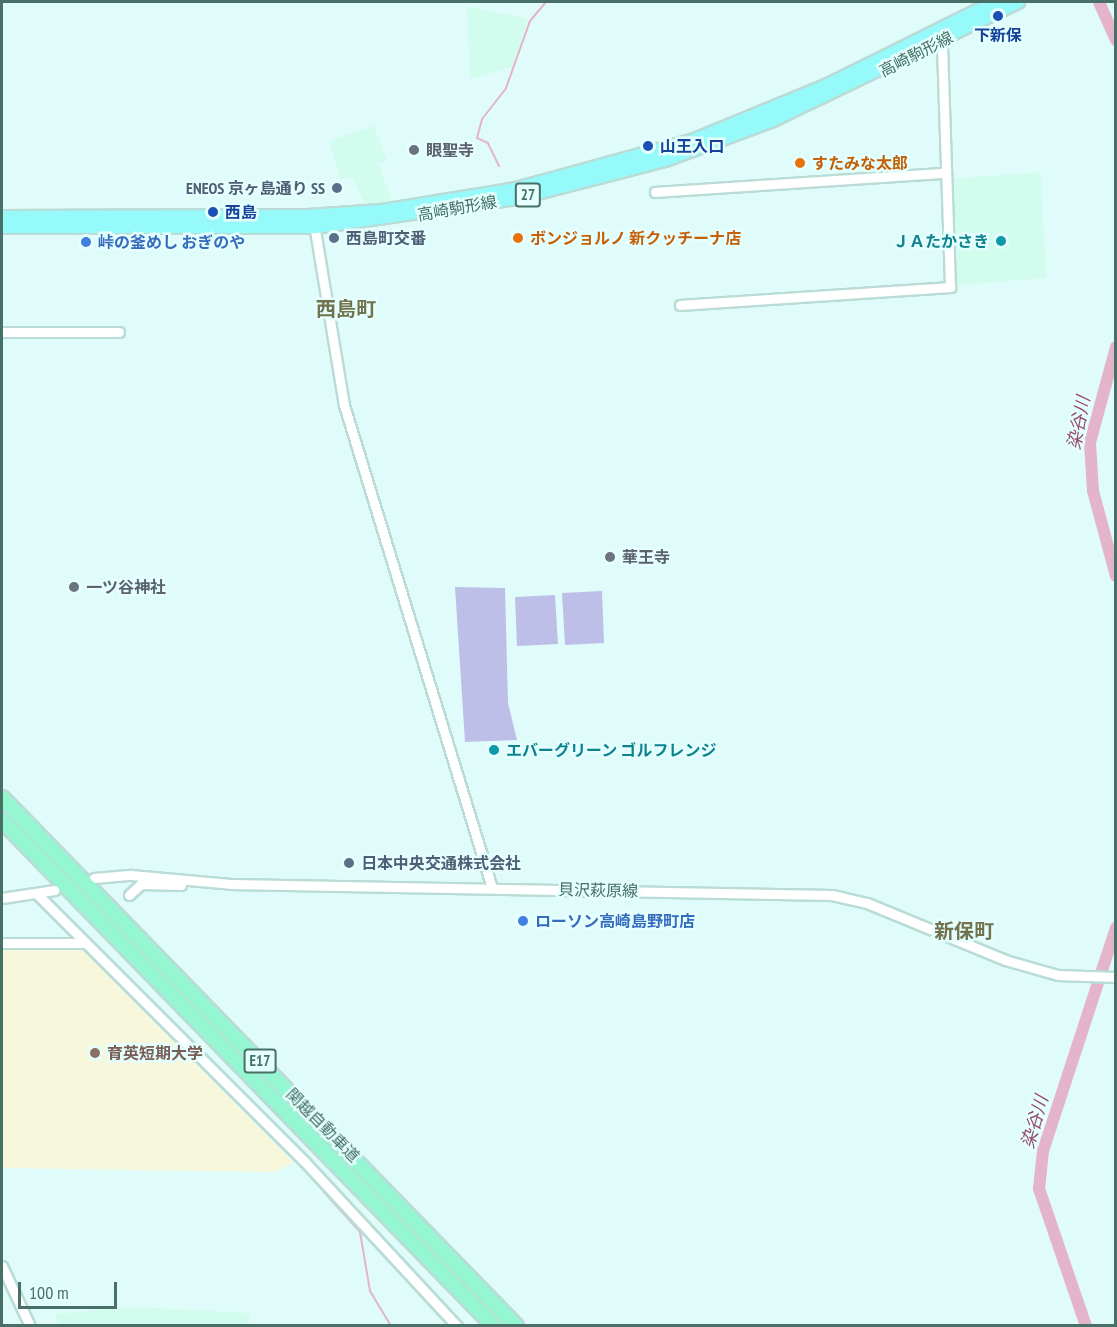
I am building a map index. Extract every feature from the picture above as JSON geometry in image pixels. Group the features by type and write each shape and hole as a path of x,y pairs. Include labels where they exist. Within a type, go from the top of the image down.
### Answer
{"highway":[{"name":"関越自動車道","path":"2,798 516,1326"},
{"name":"関越自動車道","path":"2,820 495,1326"}],"main road":[{"name":"高崎駒形線","path":"2,217 308,216 382,211 516,189 692,141 828,85 995,2"},
{"name":"高崎駒形線","path":"2,227 316,227 459,209 605,178 773,120 942,42 1018,2"}],"street":[{"path":"680,305 950,287 944,173 942,42"},
{"path":"655,192 944,173"},
{"path":"308,216 316,227 339,383 492,888"},
{"path":"2,332 119,332"},
{"name":"貝沢萩原線","path":"94,879 131,875 198,882 831,895 889,911 1005,960 1058,975 1115,977"},
{"path":"129,895 141,884 198,882"},
{"path":"2,898 38,895 54,890"},
{"path":"38,895 305,1162 457,1326"},
{"path":"2,943 85,943"},
{"path":"2,1266 30,1326"}],"shaded area":[{"path":"467,6 528,19 513,67 470,79"},
{"path":"374,126 387,161 378,163 392,201 365,205 352,176 341,180 329,141"},
{"path":"1041,172 1046,278 956,285 949,179"},
{"name":"エバーグリーン ゴルフレンジ","path":"455,587 505,588 508,703 517,740 465,742"},
{"path":"602,591 604,643 565,645 562,593"},
{"path":"555,595 558,644 517,646 515,597"},
{"name":"育英短期大学","path":"2,948 83,949 294,1163 274,1172 2,1168"},
{"path":"135,1307 249,1313 249,1325 59,1325 54,1314"}],"waterway":[{"path":"499,166 488,143 477,138 482,119 506,88 530,21 546,2"},
{"name":"染谷川","path":"1099,2 1116,40"},
{"name":"染谷川","path":"1116,347 1090,443 1093,491 1116,576"},
{"name":"染谷川","path":"1086,1326 1039,1189 1043,1151 1116,928"},
{"path":"323,1191 360,1232 370,1291 391,1326"}],"place":[{"name":"下新保","path":"998,16"},
{"name":"山王入口","path":"648,146"},
{"name":"眼聖寺","path":"414,150"},
{"name":"すたみな太郎","path":"800,163"},
{"name":"ENEOS 京ヶ島通り SS","path":"337,188"},
{"name":"西島","path":"213,212"},
{"name":"西島町交番","path":"334,238"},
{"name":"ボンジョルノ 新クッチーナ店","path":"518,238"},
{"name":"ＪＡたかさき","path":"1001,241"},
{"name":"峠の釜めし おぎのや","path":"86,242"},
{"name":"華王寺","path":"610,557"},
{"name":"一ツ谷神社","path":"74,587"},
{"name":"エバーグリーン ゴルフレンジ","path":"494,750"},
{"name":"日本中央交通株式会社","path":"349,863"},
{"name":"ローソン高崎島野町店","path":"523,921"},
{"name":"育英短期大学","path":"95,1053"}],"district":[{"name":"西島町","path":"346,309"},
{"name":"新保町","path":"964,931"}]}
